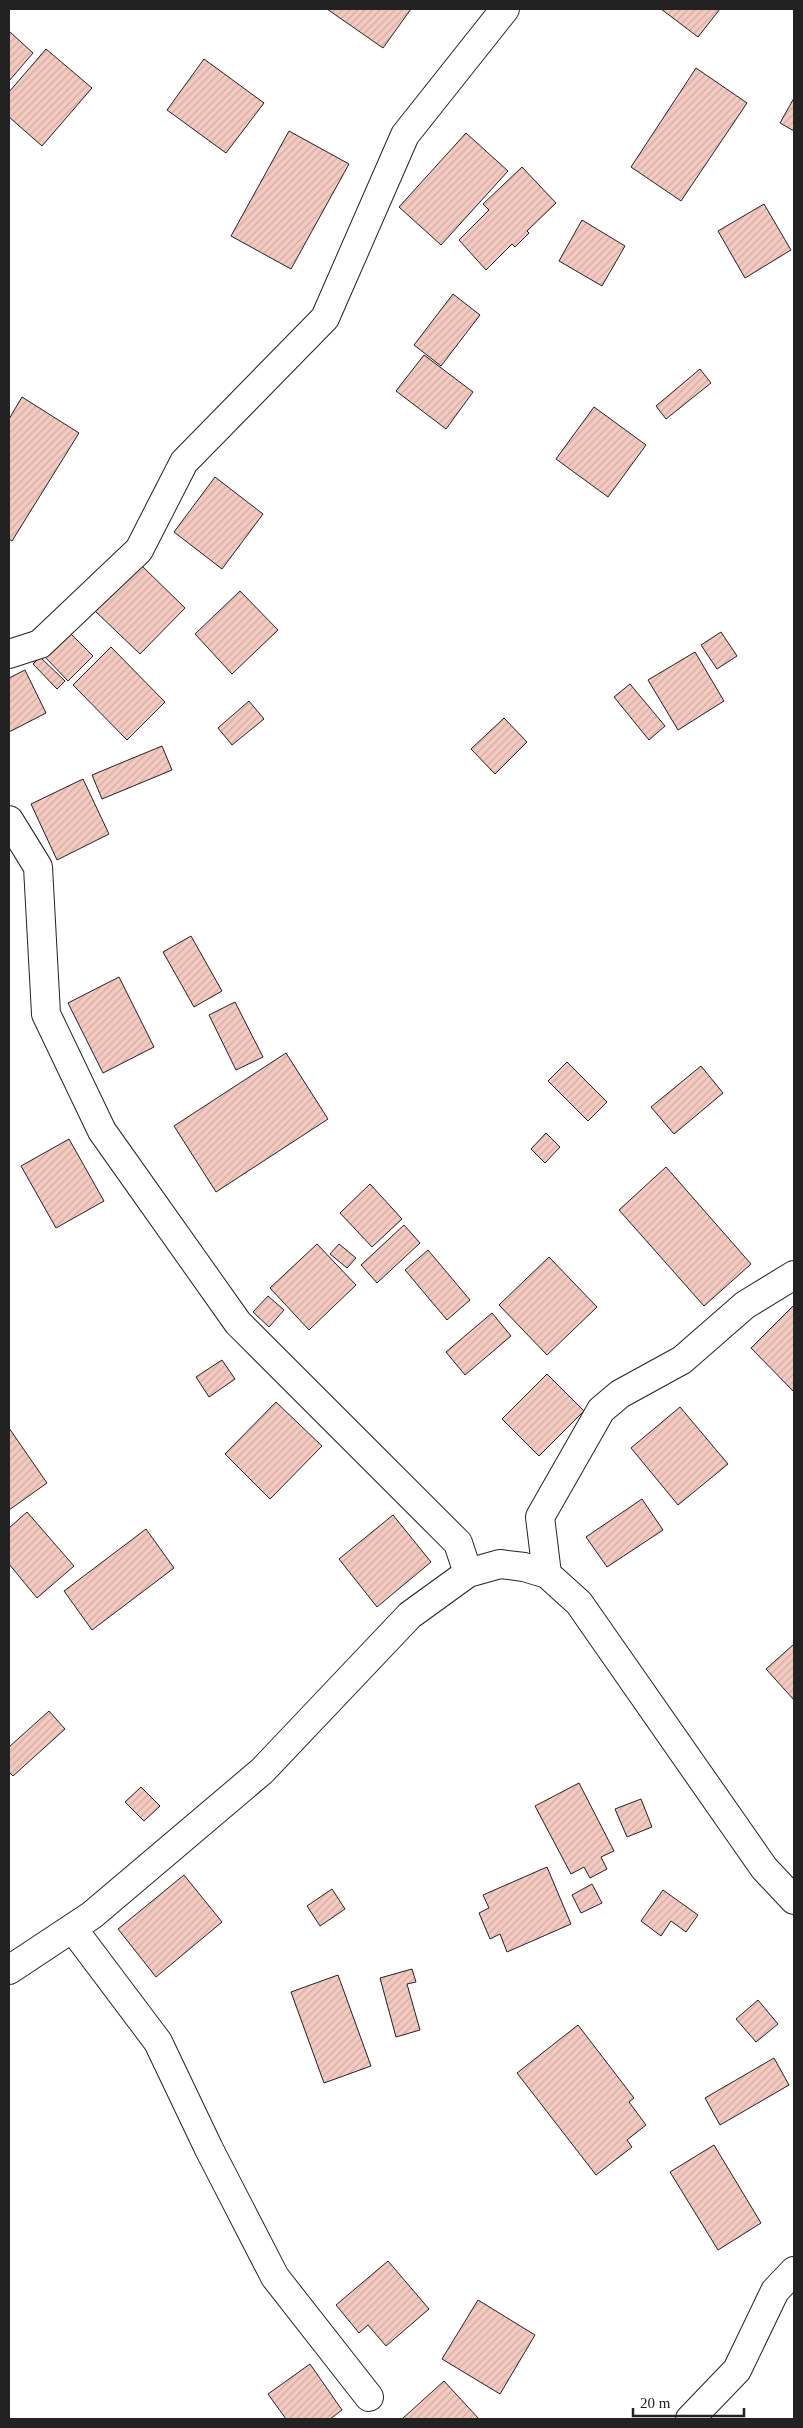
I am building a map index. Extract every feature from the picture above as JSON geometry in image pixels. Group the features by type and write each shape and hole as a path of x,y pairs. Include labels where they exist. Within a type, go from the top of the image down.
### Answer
{"street":[{"path":"9,654 40,644 139,550 184,462 326,318 405,135 505,9"},
{"path":"9,820 38,868 46,1014 102,1132 238,1323 458,1543 468,1573"},
{"path":"547,1574 540,1517 601,1410 620,1394 682,1360 745,1305 794,1275"},
{"path":"9,1970 92,1915 262,1771 410,1615 468,1573 500,1564 524,1567 547,1574 579,1604 764,1868 794,1900"},
{"path":"73,1929 158,2042 209,2150 275,2276 369,2397"},
{"path":"690,2419 737,2370 775,2291 794,2271"}],"building":[{"path":"327,9 411,9 383,48"},
{"path":"661,9 720,9 698,37"},
{"path":"9,31 33,53 9,81"},
{"path":"46,49 92,88 42,146 9,117 9,92"},
{"path":"204,59 264,103 226,153 167,110"},
{"path":"696,68 747,103 681,201 631,167"},
{"path":"794,98 794,131 780,123"},
{"path":"289,131 349,164 291,269 231,236"},
{"path":"466,133 508,171 441,245 399,207"},
{"path":"522,167 556,203 527,231 529,233 515,247 512,244 486,270 459,240 489,210 483,204"},
{"path":"764,204 791,250 745,278 718,231"},
{"path":"582,220 625,246 602,286 559,261"},
{"path":"453,294 480,315 441,366 414,345"},
{"path":"424,355 473,392 446,429 396,391"},
{"path":"700,369 711,383 666,419 656,406"},
{"path":"22,397 79,433 12,541 9,539 9,419"},
{"path":"594,407 646,445 608,497 556,459"},
{"path":"215,477 263,514 222,569 174,532"},
{"path":"140,564 185,608 140,654 95,611"},
{"path":"240,591 278,630 232,674 195,634"},
{"path":"69,632 93,656 68,681 44,656"},
{"path":"721,632 737,656 717,669 701,645"},
{"path":"111,647 165,702 127,740 73,685"},
{"path":"695,652 724,701 678,730 648,680"},
{"path":"40,657 65,681 57,689 33,664"},
{"path":"25,670 46,713 9,732 9,678"},
{"path":"630,684 665,726 649,740 614,697"},
{"path":"249,701 264,719 232,745 218,728"},
{"path":"504,718 527,742 495,774 471,749"},
{"path":"162,746 172,770 102,799 92,775"},
{"path":"83,779 109,834 57,860 31,804"},
{"path":"191,936 222,991 194,1007 163,952"},
{"path":"119,977 154,1047 103,1073 68,1003"},
{"path":"235,1002 263,1057 236,1070 209,1015"},
{"path":"286,1053 328,1119 216,1192 174,1126"},
{"path":"567,1062 607,1102 588,1121 548,1081"},
{"path":"701,1066 723,1093 674,1134 651,1107"},
{"path":"546,1133 560,1147 545,1163 531,1149"},
{"path":"69,1139 104,1201 56,1228 21,1166"},
{"path":"666,1167 751,1264 704,1306 619,1210"},
{"path":"370,1184 402,1219 372,1247 340,1213"},
{"path":"404,1225 420,1243 377,1283 361,1265"},
{"path":"317,1244 356,1285 309,1330 270,1288"},
{"path":"339,1244 356,1258 347,1268 330,1254"},
{"path":"428,1250 470,1300 447,1320 405,1270"},
{"path":"549,1257 597,1307 547,1355 499,1305"},
{"path":"268,1296 284,1310 269,1327 253,1312"},
{"path":"794,1305 794,1392 751,1348"},
{"path":"492,1313 511,1336 465,1375 446,1352"},
{"path":"222,1360 235,1379 209,1397 196,1377"},
{"path":"547,1374 584,1411 539,1456 502,1419"},
{"path":"276,1402 322,1446 270,1499 225,1454"},
{"path":"680,1407 728,1464 678,1505 631,1448"},
{"path":"9,1428 47,1483 9,1510"},
{"path":"642,1499 663,1530 607,1567 586,1537"},
{"path":"27,1512 74,1566 37,1598 9,1564 9,1528"},
{"path":"393,1515 431,1562 377,1607 339,1559"},
{"path":"146,1529 174,1568 92,1630 64,1591"},
{"path":"794,1644 794,1700 766,1669"},
{"path":"49,1711 65,1729 13,1776 9,1772 9,1747"},
{"path":"579,1783 614,1851 601,1857 607,1869 590,1878 584,1867 571,1874 535,1806"},
{"path":"141,1787 160,1806 144,1821 125,1802"},
{"path":"641,1799 652,1827 627,1837 615,1809"},
{"path":"547,1867 571,1924 507,1952 500,1934 490,1939 479,1913 489,1908 483,1895"},
{"path":"184,1875 222,1922 156,1977 118,1929"},
{"path":"592,1884 602,1903 581,1913 572,1895"},
{"path":"332,1889 345,1909 320,1926 307,1906"},
{"path":"663,1890 698,1915 686,1932 671,1921 661,1936 641,1921"},
{"path":"412,1969 416,1982 407,1984 420,2030 396,2037 380,1978"},
{"path":"338,1975 371,2066 324,2083 291,1992"},
{"path":"758,2000 778,2024 756,2042 736,2019"},
{"path":"578,2025 634,2098 629,2102 646,2125 627,2140 632,2147 596,2175 517,2073"},
{"path":"774,2058 789,2085 720,2125 705,2098"},
{"path":"714,2145 761,2223 718,2250 670,2172"},
{"path":"388,2261 429,2309 386,2346 368,2325 359,2333 336,2305"},
{"path":"478,2300 535,2335 500,2394 442,2359"},
{"path":"310,2364 342,2410 330,2419 286,2419 268,2394"},
{"path":"444,2381 479,2419 402,2419"}]}
